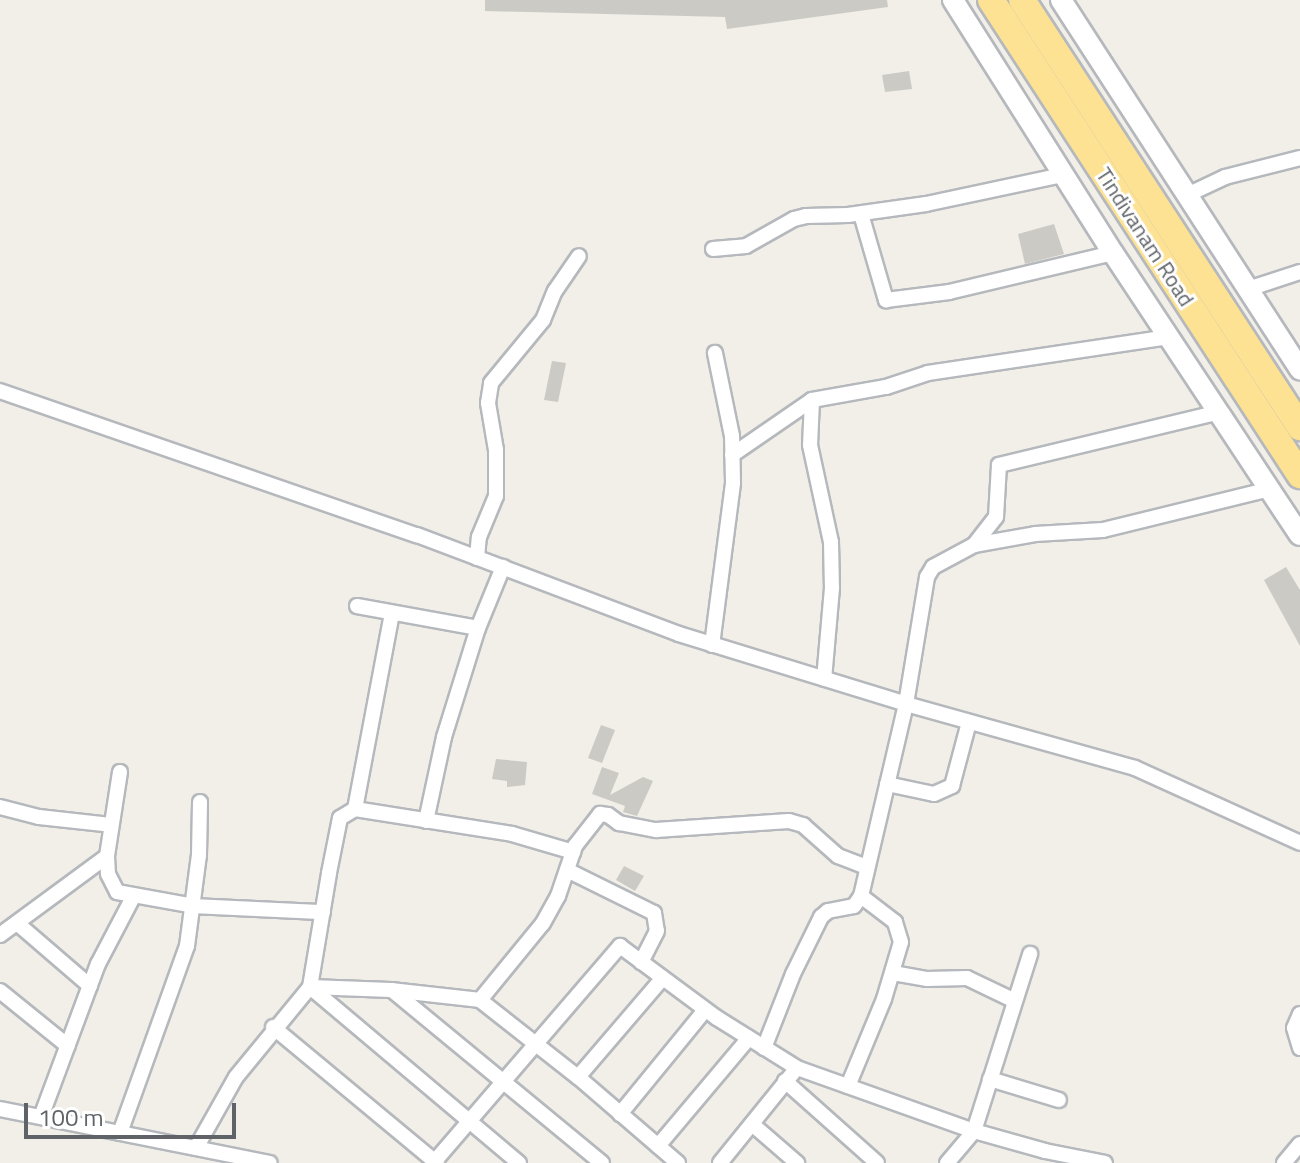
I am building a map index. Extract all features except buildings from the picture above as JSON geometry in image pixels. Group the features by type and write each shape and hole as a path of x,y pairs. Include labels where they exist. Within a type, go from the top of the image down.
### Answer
{"highway":[{"name":"Tindivanam Road","path":"991,0 1300,475"},
{"path":"1022,0 1300,427"}],"street":[{"path":"953,0 1113,253 1300,535"},
{"path":"1061,0 1248,289 1293,343 1300,369"},
{"path":"1187,195 1225,177 1300,158"},
{"path":"713,249 746,246 794,219 861,214 926,204 1063,175"},
{"path":"861,214 886,300 949,292 1113,253"},
{"path":"477,558 479,537 496,496 496,450 488,403 491,383 543,320 555,291 579,256"},
{"path":"1248,289 1300,272"},
{"path":"732,455 812,400 886,387 928,373 976,369 1170,337"},
{"path":"712,645 729,527 732,455 732,436 715,353"},
{"path":"0,391 503,567 712,645 906,704 1135,768 1300,843"},
{"path":"812,400 810,445 831,542 832,588 824,679"},
{"path":"974,545 996,517 999,465 1220,412"},
{"path":"764,1048 793,974 821,917 828,911 854,906 861,896 906,704 927,577 933,567 974,545 1035,534 1103,530 1270,489"},
{"path":"426,821 444,737 478,628 503,567"},
{"path":"357,606 478,628"},
{"path":"355,809 392,613"},
{"path":"887,784 934,794 952,786 969,722"},
{"path":"120,772 107,856 112,885 117,892 194,906 323,912"},
{"path":"120,1133 183,957 194,906 200,802"},
{"path":"0,807 39,817 111,825"},
{"path":"196,1148 236,1077 273,1027 310,987 340,818 355,809 525,836 573,852"},
{"path":"480,1000 543,923 558,896 573,852 584,831 600,814 608,815 619,823 656,830 789,821 803,825 838,856 867,867"},
{"path":"0,935 107,856"},
{"path":"567,870 654,913 657,931 641,962"},
{"path":"848,1086 901,948 900,930 889,915 861,896"},
{"path":"41,1117 110,937 133,897"},
{"path":"18,924 90,986"},
{"path":"273,1027 436,1162 620,946 705,1010 797,1068 1041,1157 1105,1163"},
{"path":"947,1163 974,1131 1030,954"},
{"path":"893,973 927,979 967,978 1015,1001"},
{"path":"578,1077 662,979"},
{"path":"310,987 391,990 480,1000 578,1077 678,1163"},
{"path":"310,987 519,1163"},
{"path":"391,990 602,1163"},
{"path":"0,991 68,1046"},
{"path":"620,1114 705,1010"},
{"path":"1300,1014 1294,1028 1300,1048"},
{"path":"658,1146 749,1038"},
{"path":"720,1163 797,1068"},
{"path":"990,1079 1059,1100"},
{"path":"785,1081 877,1163"},
{"path":"0,1109 270,1163"},
{"path":"752,1124 797,1163"},
{"path":"1284,1163 1300,1144"}]}
